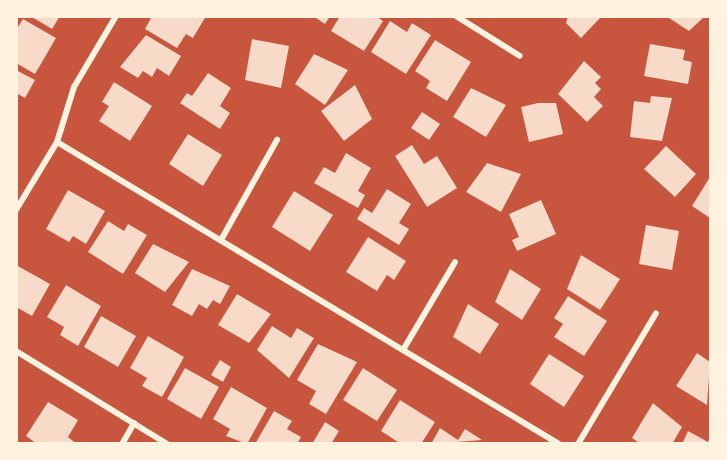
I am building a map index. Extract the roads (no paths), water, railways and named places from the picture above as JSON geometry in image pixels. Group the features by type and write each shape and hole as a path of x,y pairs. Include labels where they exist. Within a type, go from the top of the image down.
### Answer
{"street":[{"path":"16,210 57,142 74,87 116,16"},
{"path":"456,16 520,56"},
{"path":"221,240 277,140"},
{"path":"57,142 559,444"},
{"path":"403,350 455,262"},
{"path":"578,444 656,313"},
{"path":"16,351 166,444"},
{"path":"122,444 134,423"}]}
